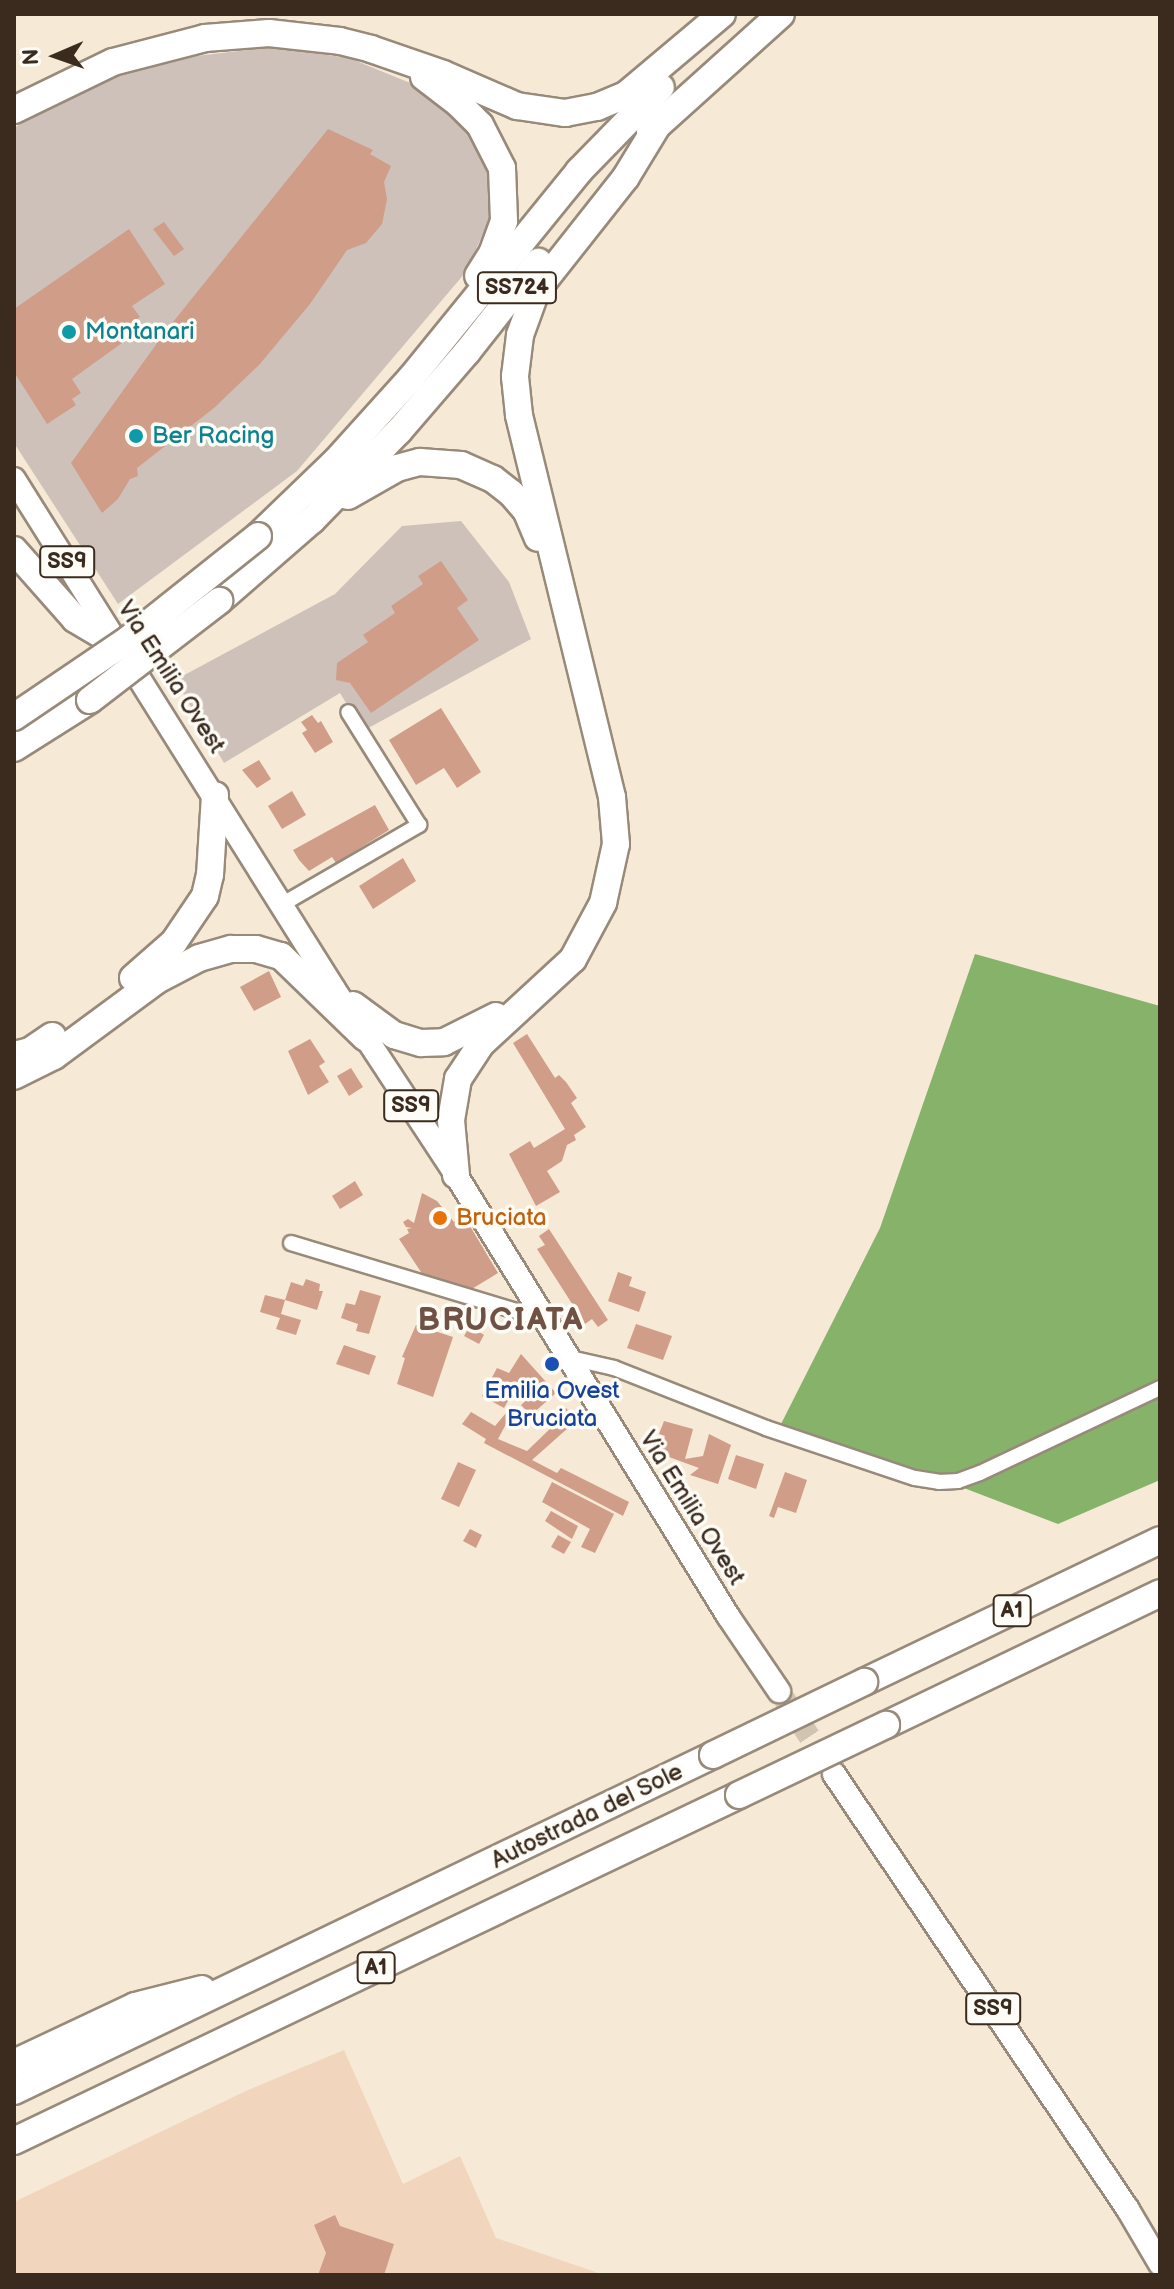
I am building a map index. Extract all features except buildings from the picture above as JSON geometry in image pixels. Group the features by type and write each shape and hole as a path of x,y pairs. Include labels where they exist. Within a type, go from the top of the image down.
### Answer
{"highway":[{"path":"14,110 113,62 205,38 244,33 298,35 340,41 443,74 517,106 548,113 582,110 612,103 640,86 722,14"},
{"name":"SS724","path":"14,748 148,657 264,546 411,378 579,171 647,100 744,14"},
{"name":"SS724","path":"14,717 264,546 312,520 434,392 594,194 660,121 781,14"},
{"path":"409,64 480,125 502,168 505,190 504,221 493,252 440,324 411,378"},
{"path":"456,1175 451,1120 458,1079 481,1044 573,959 596,922 610,883 616,844 612,797 556,579 543,510 519,415 515,376 520,335 536,291 626,177 660,121"},
{"path":"312,520 397,468 420,462 461,465 493,479 526,510 556,579"},
{"path":"14,550 75,619 119,645"},
{"path":"14,1055 42,1044 150,965 191,922 205,896 210,875 215,795"},
{"path":"14,1076 54,1056 157,980 199,958 231,949 256,949 281,956 365,1037"},
{"path":"334,989 394,1035 421,1043 444,1042 466,1033 541,991"},
{"name":"Autostrada del Sole","path":"14,2091 1160,1540"},
{"name":"Autostrada del Sole","path":"14,2141 1160,1593"},
{"path":"14,2063 135,2006 256,1975"}],"main road":[{"name":"Via Emilia Ovest","path":"14,479 334,989 456,1175 728,1616 779,1691"},
{"name":"SS9","path":"834,1774 1157,2254"}],"street":[{"path":"281,905 419,825 348,712"},
{"path":"291,1243 543,1319"},
{"path":"566,1357 614,1368 766,1428 915,1478 939,1482 980,1473 1160,1388"}],"shaded area":[{"path":"272,47 349,58 425,89 469,130 488,161 494,210 465,273 297,471 118,604 14,443 14,128 49,106 113,76 196,56"},
{"path":"461,521 509,582 531,639 363,731 340,693 224,763 175,680 335,594 402,526"},
{"path":"344,2050 403,2184 460,2156 496,2238 604,2275 14,2275 14,2202 248,2090"}],"green space":[{"path":"975,954 1160,1006 1160,1480 1058,1524 956,1485 780,1426 880,1228"}],"tunnel":[{"path":"779,1691 831,1769"}],"place":[{"name":"Montanari","path":"69,332"},
{"name":"Ber Racing","path":"136,436"},
{"name":"Bruciata","path":"440,1218"},
{"name":"Emilia Ovest Bruciata","path":"552,1364"}],"district":[{"name":"BRUCIATA","path":"501,1321"}]}
